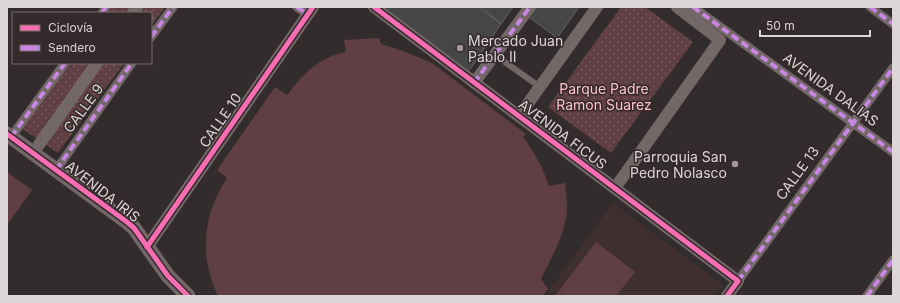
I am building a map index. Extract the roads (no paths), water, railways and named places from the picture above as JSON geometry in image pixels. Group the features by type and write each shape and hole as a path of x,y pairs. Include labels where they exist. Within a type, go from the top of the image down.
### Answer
{"street":[{"path":"152,36 173,7"},
{"path":"297,7 310,11"},
{"name":"AVENIDA FICUS","path":"374,7 738,281"},
{"path":"474,83 530,7"},
{"path":"519,116 597,7"},
{"path":"615,188 720,40 677,7"},
{"name":"AVENIDA DALIAS","path":"694,7 893,152"},
{"path":"870,7 893,24"},
{"name":"CALLE 10","path":"147,247 310,11"},
{"path":"9,136 64,64"},
{"path":"33,153 96,64"},
{"name":"CALLE 9","path":"56,170 131,64"},
{"name":"CALLE 13","path":"727,296 893,68"},
{"name":"AVENIDA IRIS","path":"9,136 128,222 134,228 168,276 188,296"},
{"path":"867,296 893,260"}],"lane":[{"path":"495,55 540,87"}],"place":[{"name":"Mercado Juan Pablo II","path":"460,48"},
{"name":"Parroquia San Pedro Nolasco","path":"735,164"}],"park label":[{"name":"Parque Padre Ramon Suarez","path":"604,96"}]}
